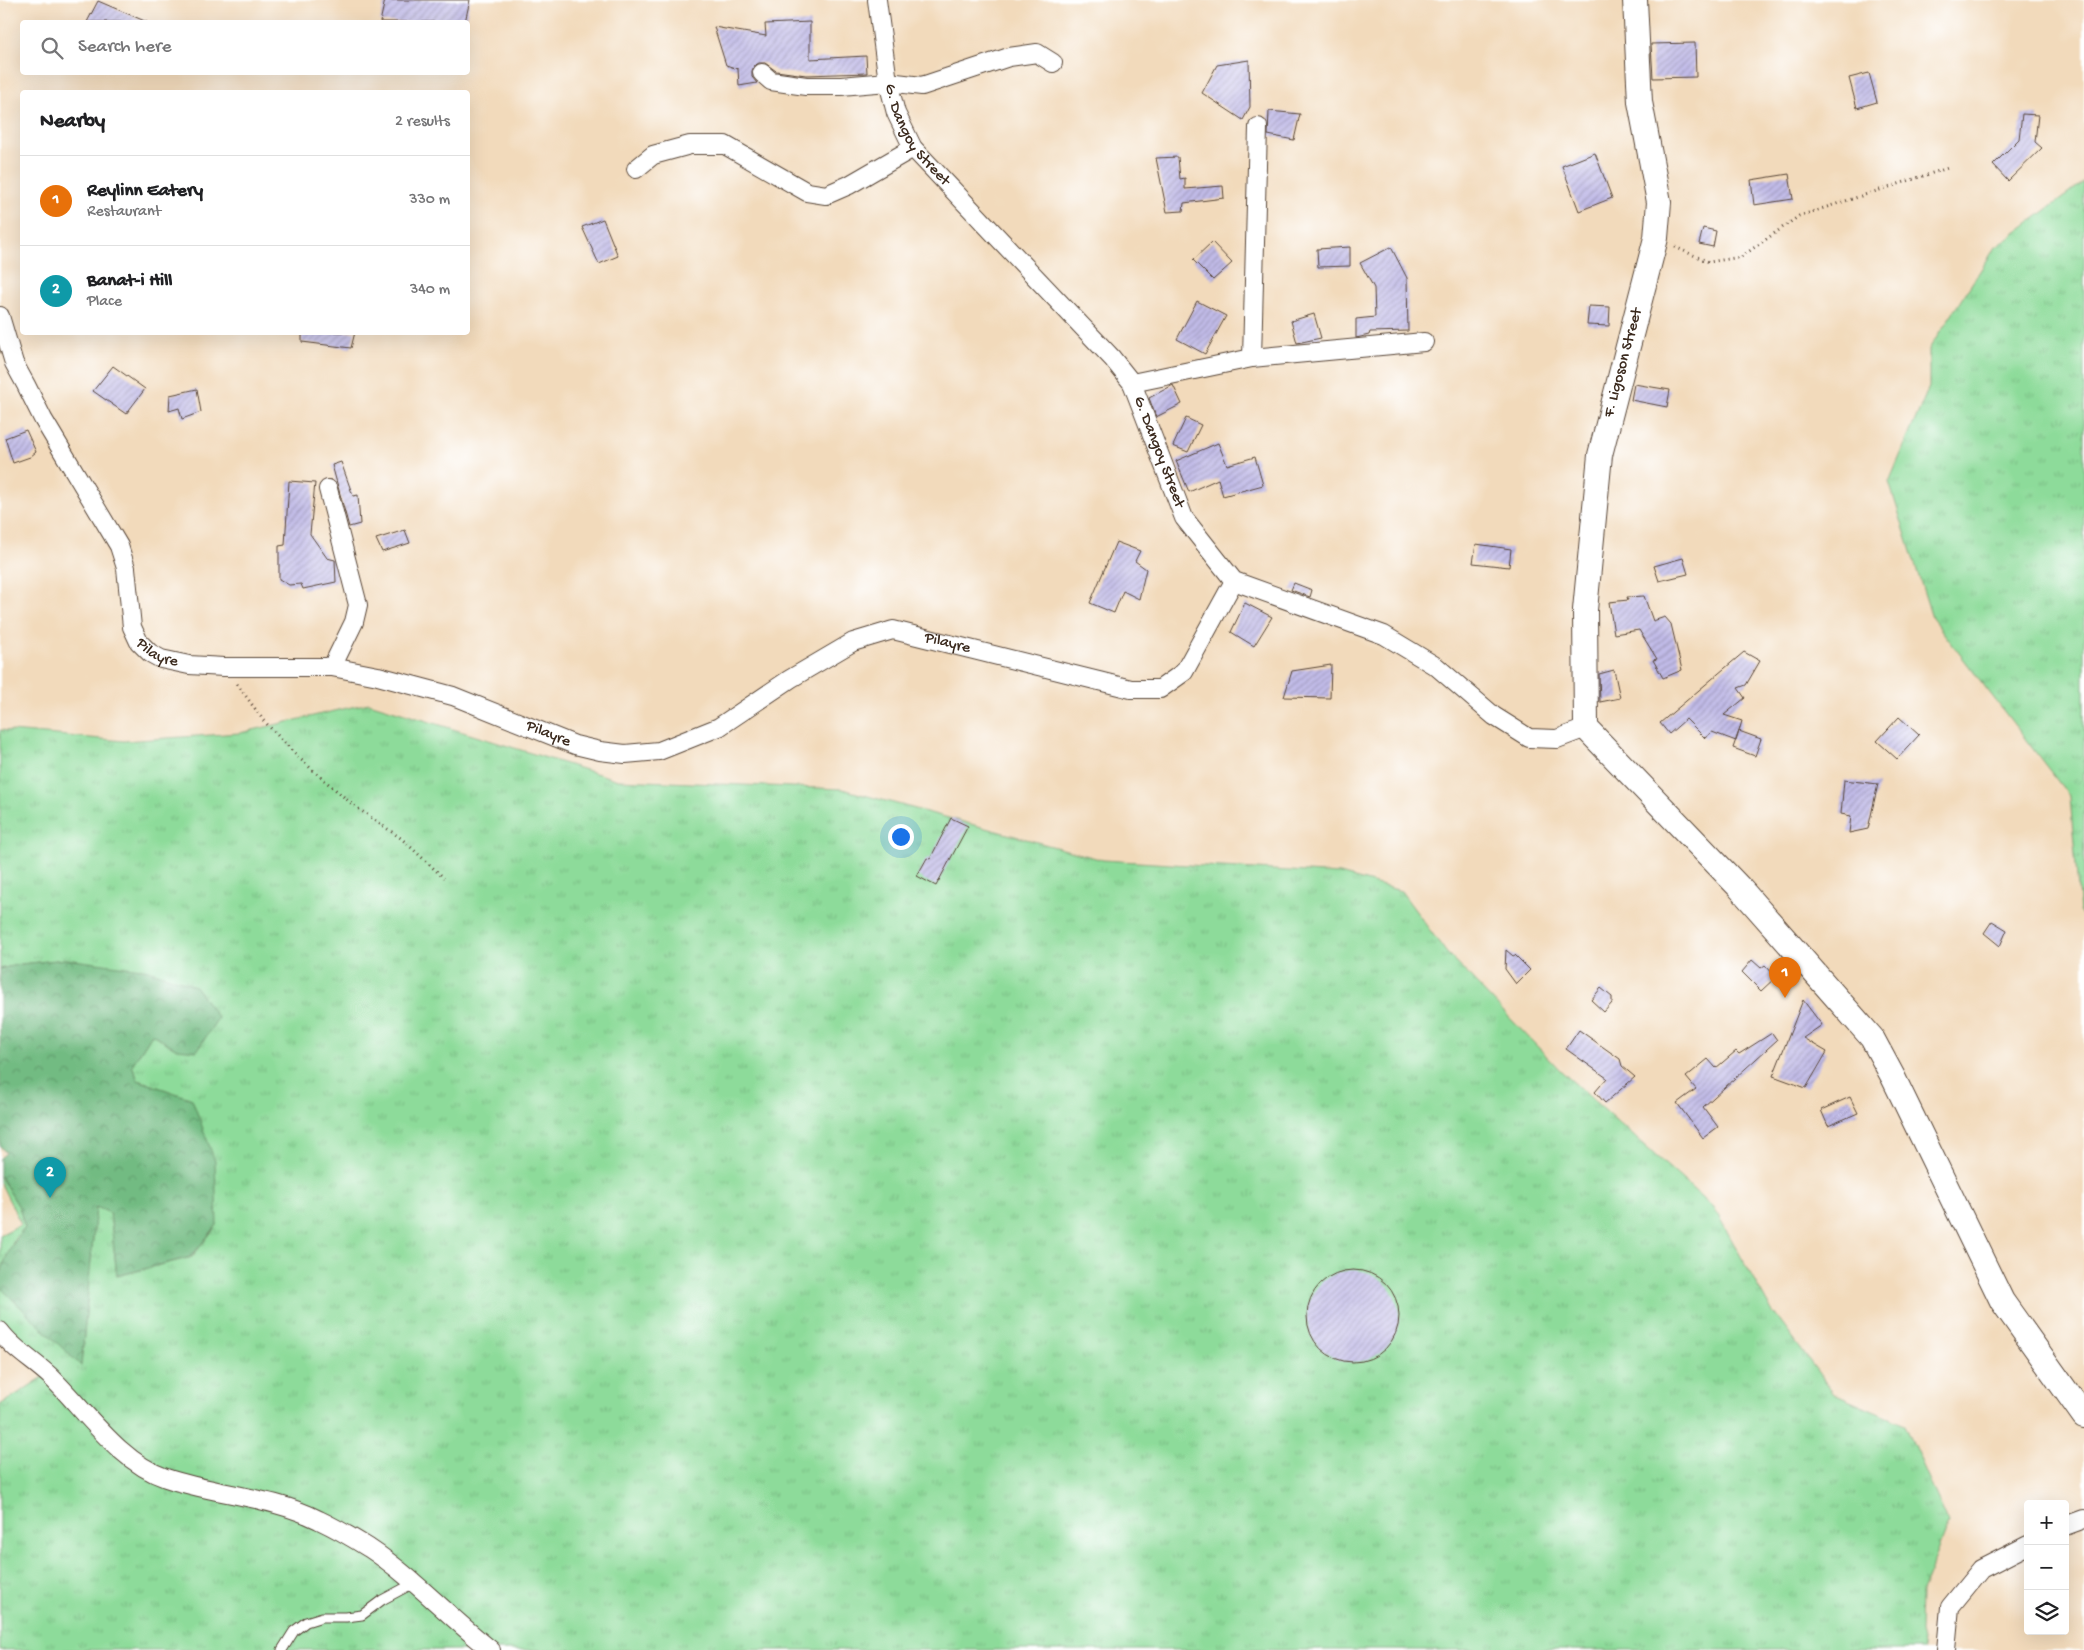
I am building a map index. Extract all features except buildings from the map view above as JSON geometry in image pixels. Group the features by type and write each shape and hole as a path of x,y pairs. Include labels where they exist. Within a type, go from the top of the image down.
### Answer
{"street":[{"name":"G. Dangoy Street","path":"876,0 888,82 896,113 913,148 1112,358 1132,383 1184,518 1234,581"},
{"name":"F. Ligoson Street","path":"1586,728 1585,610 1600,455 1656,238 1659,202 1640,102 1634,0"},
{"path":"762,73 771,81 806,86 841,86 888,82 922,86 1009,57 1026,54 1037,54 1053,63"},
{"path":"1252,358 1258,127"},
{"path":"636,169 653,156 690,145 725,145 807,192 826,195 849,185 913,148"},
{"name":"Pilayre","path":"0,316 14,362 26,386 119,546 126,568 132,627 139,642 161,659 189,665 224,667 332,667 417,685 453,696 574,745 625,754 659,750 719,727 790,679 853,642 893,630 1131,689 1160,689 1184,672 1234,581"},
{"path":"1132,383 1252,358 1424,342"},
{"path":"328,489 358,605 354,622 332,667"},
{"path":"1234,581 1384,635 1437,667 1494,716 1529,738 1557,739 1586,728 1739,887 1872,1038 1893,1077 2002,1301 2084,1416"},
{"path":"0,1330 6,1339 55,1380 116,1445 149,1471 167,1478 286,1506 318,1519 370,1548 414,1583 490,1650"},
{"path":"2069,1525 2084,1520"},
{"path":"1946,1650 1950,1607 1981,1570 2024,1547"}],"lane":[{"path":"282,1650 294,1631 306,1622 322,1617 346,1618 362,1615 382,1600 414,1583"}],"path":[{"path":"1656,238 1709,262 1741,257 1798,216 1948,168"},
{"path":"224,667 264,721 299,758 353,805 402,839 444,878"}],"green space":[{"path":"2084,182 2084,918 2080,912 2070,797 1932,618 1889,482 1929,387 1929,349 1995,248"},
{"path":"369,703 618,780 842,789 1103,860 1340,874 1401,891 1446,952 1561,1071 1714,1208 1768,1305 1834,1394 1905,1425 1949,1524 1921,1592 1920,1632 1924,1650 0,1650 0,1405 48,1374 0,1331 0,1287 81,1365 96,1206 110,1213 117,1276 192,1257 217,1225 192,1099 138,1080 132,1065 152,1034 177,1049 66,959 21,964 0,969 0,730 124,741 240,733"},
{"path":"66,959 149,970 195,986 218,1018 197,1051 177,1049 152,1034 132,1065 138,1080 192,1099 215,1161 217,1225 191,1257 117,1276 110,1213 96,1207 81,1366 0,1287 0,1279 7,1255 25,1227 19,1207 0,1176 0,1158 6,1153 0,1146 0,969 21,964"},
{"path":"0,1176 19,1207 25,1227 14,1240 0,1274 0,1235 21,1224 0,1182"}],"place":[{"name":"Reylinn Eatery","path":"1785,998"},
{"name":"Banat-i Hill","path":"50,1198"}]}
